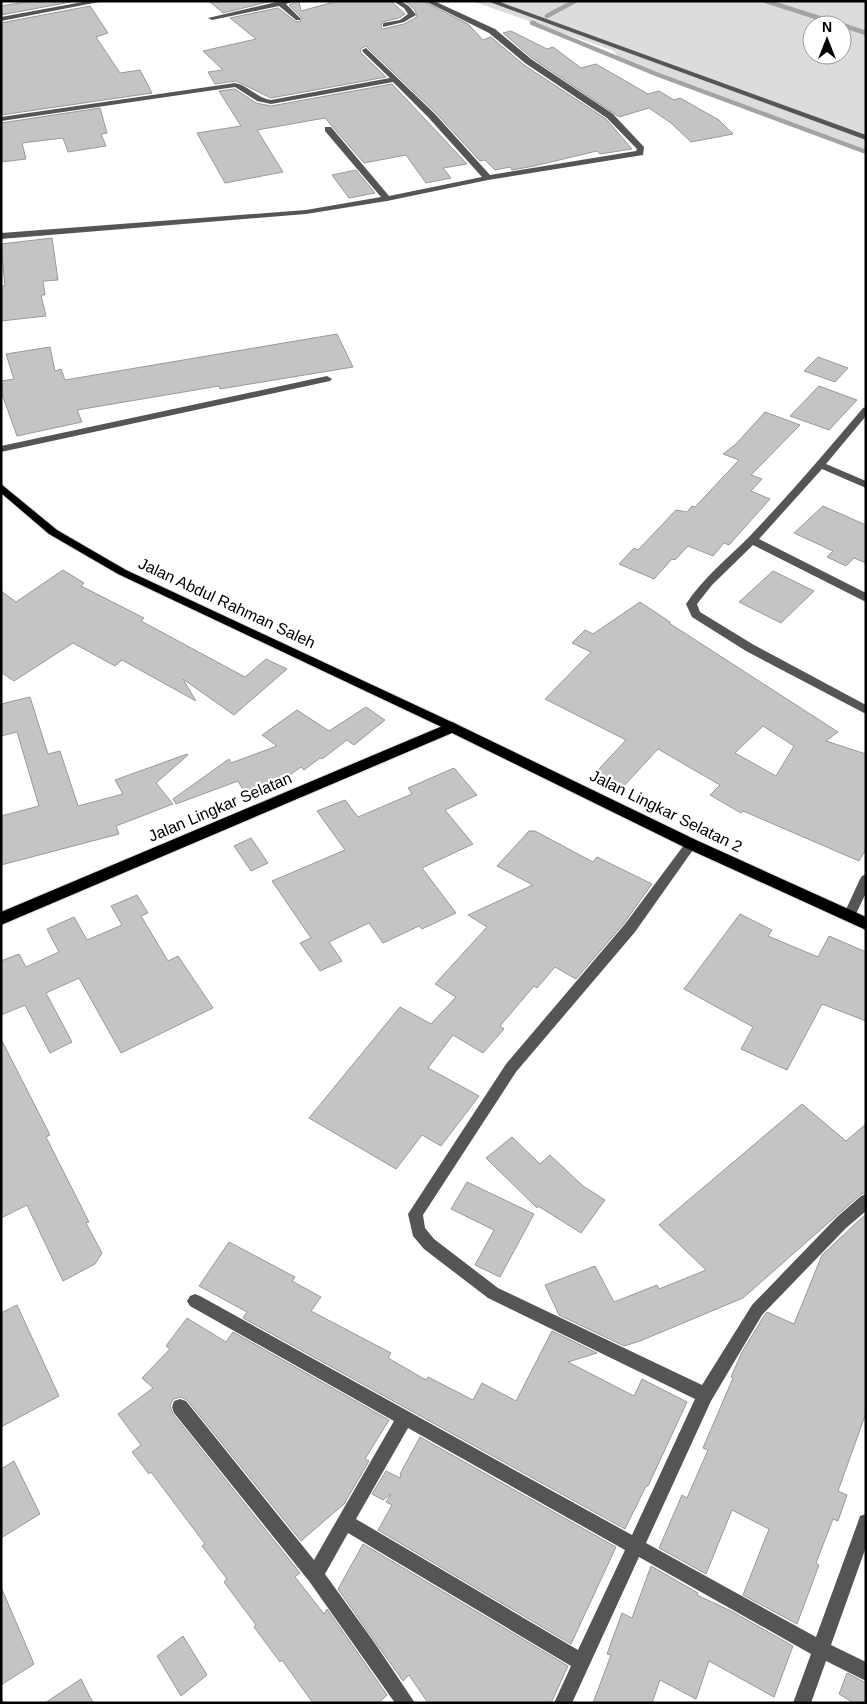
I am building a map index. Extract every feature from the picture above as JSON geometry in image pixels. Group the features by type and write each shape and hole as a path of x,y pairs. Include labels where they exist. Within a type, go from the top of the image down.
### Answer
{"highway":[{"name":"Jalan Lingkar Selatan 2","path":"452,727 691,844 866,924"},
{"name":"Jalan Lingkar Selatan","path":"1,919 452,727"}],"main road":[{"name":"Jalan Abdul Rahman Saleh","path":"1,487 53,532 122,572 452,727"}],"street":[{"path":"1,19 101,1"},
{"path":"212,18 292,1"},
{"path":"386,25 402,21 412,15 407,7 396,1"},
{"path":"1,236 306,212 387,200 488,178 638,154 641,149 610,116 528,61 492,31 428,1"},
{"path":"490,1 866,138"},
{"path":"281,4 298,19"},
{"path":"366,50 431,115 488,178"},
{"path":"1,119 235,85 241,86 260,100 271,102 394,78"},
{"path":"328,129 387,200"},
{"path":"1,449 327,379"},
{"path":"866,410 820,465 752,540 708,582 691,604 696,614 750,648 866,710"},
{"path":"820,465 866,486"},
{"path":"752,540 866,598"},
{"path":"691,844 630,928 511,1068 415,1214 418,1231 428,1244 493,1292 705,1395"},
{"path":"849,916 866,879"},
{"path":"563,1703 705,1395 757,1310 841,1223 866,1201"},
{"path":"194,1301 820,1649 866,1672"},
{"path":"180,1406 315,1575 406,1703"},
{"path":"315,1575 405,1418"},
{"path":"345,1522 582,1662"},
{"path":"802,1703 866,1522"}],"shaded area":[{"path":"472,1 866,1 866,152 656,74 619,59 614,51"}],"building":[{"path":"31,1 76,1 1,15 1,6"},
{"path":"209,1 272,1 223,13"},
{"path":"299,1 301,11 338,1 391,1 405,14 399,18 382,22 381,27 383,29 404,24 417,17 415,10 405,1 423,1 468,24 483,40 491,37 524,65 606,119 632,149 600,154 597,151 534,166 512,170 510,167 495,170 485,160 480,161 435,112 366,46 360,49 361,53 386,77 271,98 236,81 215,84 208,72 223,70 203,51 256,39 230,18 278,8 295,21 300,22 301,17 289,5"},
{"path":"90,6 108,33 96,37 120,73 140,70 152,93 1,115 1,23"},
{"path":"511,31 547,49 553,47 581,68 596,64 648,94 659,91 674,100 680,98 719,120 733,134 691,142 671,123 649,108 619,117 532,58 503,33"},
{"path":"392,84 467,164 443,168 451,178 426,183 406,155 364,163 325,118 257,130 283,172 225,183 197,133 241,126 219,91 235,89 256,103 271,106"},
{"path":"100,108 107,133 101,134 106,146 68,152 63,138 22,143 26,159 1,162 1,123"},
{"path":"356,170 375,193 349,198 332,175"},
{"path":"52,238 58,280 43,281 45,295 41,295 46,316 1,321 1,286 5,286 1,244"},
{"path":"337,334 353,367 220,389 219,386 77,410 82,422 17,436 1,391 1,381 14,379 6,354 50,347 55,371 61,369 65,380"},
{"path":"818,357 848,368 835,382 804,371"},
{"path":"819,386 857,400 829,430 790,416"},
{"path":"765,412 800,425 751,475 762,479 751,491 770,499 729,545 724,543 713,556 688,546 675,560 672,559 654,579 619,564 634,548 638,550 676,510 687,512 692,506 695,507 739,460 723,454 736,444"},
{"path":"823,506 866,525 866,563 854,558 846,566 827,557 833,551 794,533"},
{"path":"63,570 84,583 81,586 144,618 141,621 245,677 266,659 287,669 234,715 183,679 196,701 122,660 115,666 73,643 14,681 1,672 1,591 16,602"},
{"path":"773,571 814,591 781,623 739,602"},
{"path":"640,602 669,623 838,732 826,741 866,754 866,849 859,861 743,811 741,813 710,795 720,785 658,749 623,787 596,772 626,740 545,699 591,652 572,643 585,630 593,634","holes":["763,726 794,746 776,776 735,753"]},
{"path":"30,697 48,754 60,751 78,806 123,794 115,780 187,754 156,783 173,804 116,826 119,834 1,865 1,816 39,806 17,732 1,736 1,704"},
{"path":"366,707 385,720 354,745 347,740 322,759 320,758 304,770 301,767 276,785 273,783 245,793 238,781 176,804 173,799 229,759 231,763 277,746 262,735 297,710 329,731"},
{"path":"454,768 477,795 445,810 473,844 422,868 456,913 422,929 419,926 383,943 369,923 329,942 342,961 320,971 300,943 311,938 272,881 345,850 317,811 345,800 358,817 412,794 408,788"},
{"path":"529,831 535,831 593,862 597,857 652,884 624,923 576,979 555,967 537,988 534,986 500,1026 504,1029 483,1053 453,1035 428,1068 479,1096 441,1146 422,1135 396,1169 309,1118 400,1007 431,1024 456,997 435,984 487,927 468,915 533,885 497,866"},
{"path":"251,838 268,863 251,871 234,846"},
{"path":"137,895 148,913 141,916 168,961 178,956 213,1008 121,1053 79,978 46,993 72,1042 50,1053 25,1005 1,1015 1,961 19,954 26,967 59,952 47,929 74,917 87,940 122,925 111,906"},
{"path":"740,914 772,930 768,936 818,957 829,936 866,952 866,1021 822,1004 787,1070 741,1049 753,1027 684,989"},
{"path":"1,1039 50,1135 46,1137 89,1222 86,1223 102,1253 95,1264 63,1281 27,1205 1,1218"},
{"path":"802,1104 846,1141 866,1124 866,1192 860,1195 743,1298 640,1341 624,1346 559,1315 545,1285 595,1266 614,1302 657,1285 659,1289 706,1270 659,1225"},
{"path":"512,1137 540,1164 550,1155 583,1186 605,1200 581,1233 538,1206 537,1208 486,1158"},
{"path":"467,1182 534,1214 500,1277 475,1265 494,1230 451,1209"},
{"path":"866,1214 866,1413 838,1491 847,1495 838,1521 833,1519 816,1563 819,1565 797,1624 743,1595 769,1529 732,1510 706,1574 659,1548 682,1495 687,1498 708,1450 703,1448 742,1352 764,1316 767,1312 794,1324 822,1255"},
{"path":"229,1242 295,1277 292,1281 321,1297 311,1311 391,1353 388,1358 426,1380 428,1377 473,1400 482,1383 516,1401 552,1331 597,1353 568,1362 634,1396 642,1379 687,1402 648,1486 646,1486 625,1529 243,1318 247,1312 199,1286"},
{"path":"17,1305 59,1396 1,1427 1,1313"},
{"path":"187,1318 226,1342 233,1332 389,1420 365,1459 369,1461 344,1504 301,1541 187,1400 181,1397 173,1399 170,1406 173,1414 300,1573 295,1577 324,1614 327,1609 387,1695 379,1703 313,1703 282,1660 280,1662 254,1627 256,1625 224,1582 227,1579 202,1546 205,1544 151,1472 149,1474 132,1452 141,1445 118,1414 153,1388 142,1378 170,1349 166,1346"},
{"path":"420,1437 616,1547 571,1644 378,1530 392,1505 386,1502 391,1494 383,1500 372,1494 386,1471 400,1478 400,1474"},
{"path":"14,1461 40,1514 1,1538 1,1469"},
{"path":"363,1544 568,1666 551,1703 428,1703 409,1675 403,1681 338,1589"},
{"path":"651,1566 698,1593 697,1595 733,1612 793,1646 774,1697 709,1661 696,1699 660,1680 652,1703 593,1703 611,1655 607,1654 622,1613 632,1618"},
{"path":"1,1587 34,1664 1,1685"},
{"path":"183,1636 207,1675 181,1696 157,1656"},
{"path":"847,1673 866,1683 866,1703 854,1703 839,1694"},
{"path":"81,1679 93,1703 45,1703"}],"waterway":[{"path":"547,16 575,1"},
{"path":"766,1 810,15"},
{"path":"534,23 532,23 656,74 866,152"},
{"path":"852,28 866,33"}]}
